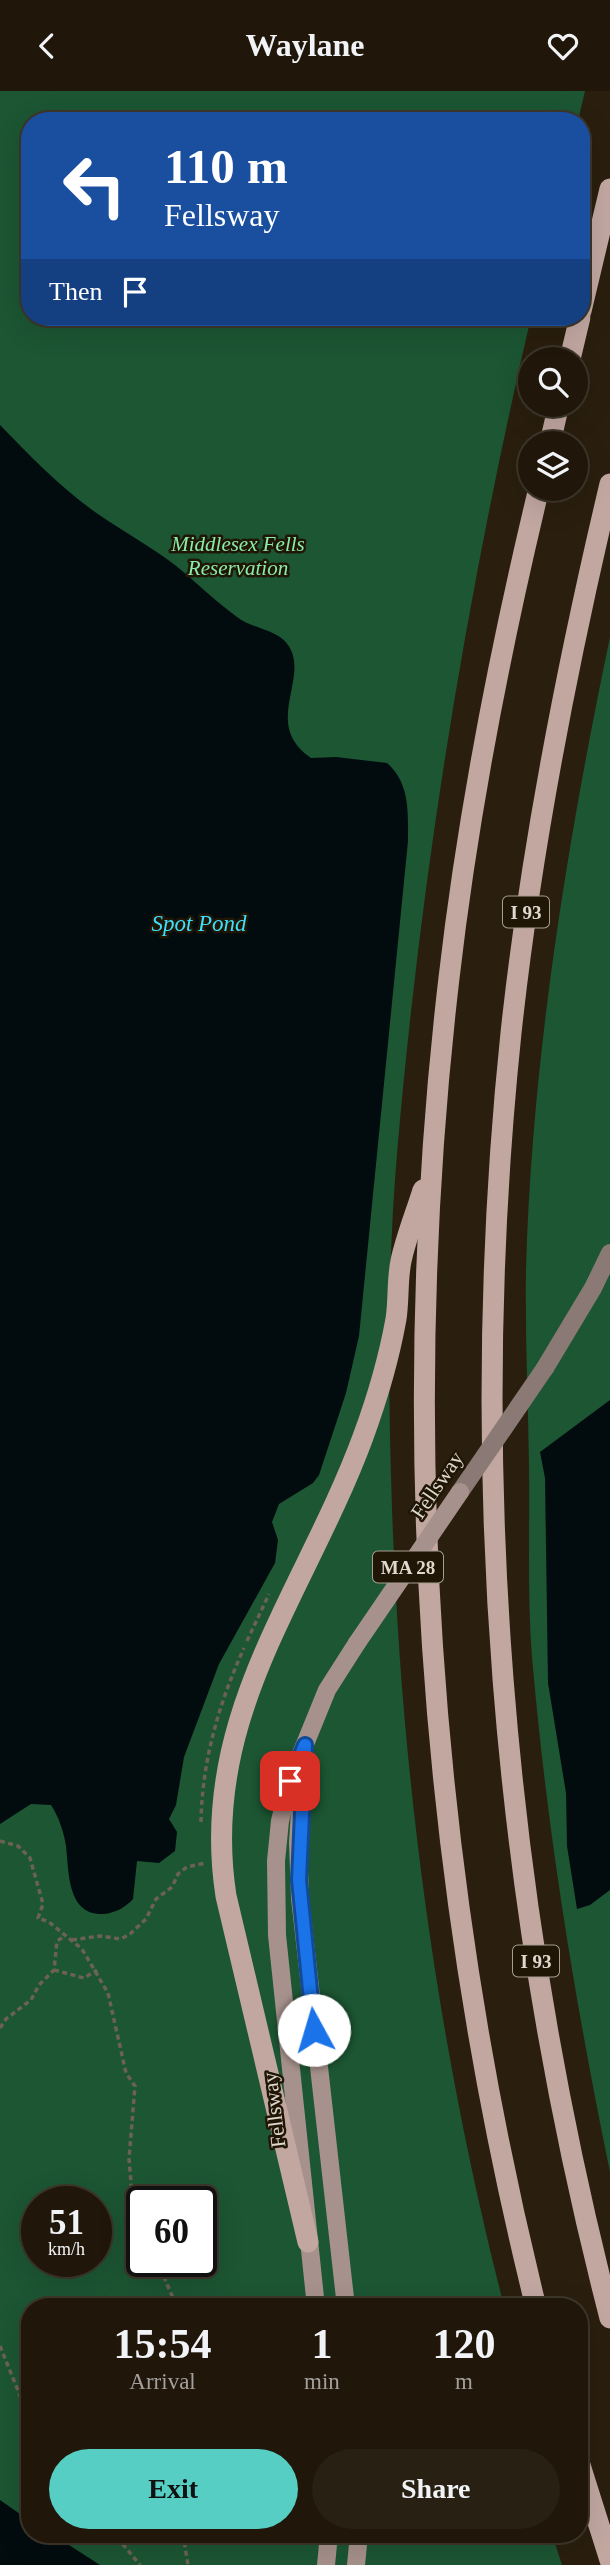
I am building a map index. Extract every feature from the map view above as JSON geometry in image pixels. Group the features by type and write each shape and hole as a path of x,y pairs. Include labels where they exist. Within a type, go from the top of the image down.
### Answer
{"highway":[{"path":"590,273 610,189"},
{"path":"573,347 578,326"},
{"name":"I 93","path":"610,484 557,719 520,957 496,1222 492,1411 501,1649 520,1850 559,2099 610,2318"},
{"path":"534,2298 482,2056 453,1866 430,1614 424,1421 433,1162 443,1029 466,854 499,666 536,501"},
{"path":"309,2242 235,1935 222,1861 223,1791 236,1725 261,1660 363,1436 393,1337 401,1262 433,1162"},
{"path":"588,2490 610,2560"}],"main road":[{"name":"Fellsway","path":"315,2298 275,1899 278,1842 284,1801 327,1690 545,1368 593,1288 610,1253"},
{"name":"Fellsway","path":"305,1745 298,1843 300,1898 344,2298"},
{"path":"327,2565 328,2543"},
{"path":"356,2565 358,2543"}],"path":[{"path":"0,1841 18,1846 30,1858 43,1904 38,1918 49,1921 82,1949 97,1970 108,1993 126,2073 135,2086 129,2159 131,2186"},
{"path":"71,1940 100,1936 120,1939 129,1935 146,1919 156,1899 172,1887 178,1874 187,1867 222,1861"},
{"path":"0,2028 6,2019 31,2000 38,1985 54,1971 57,1941 65,1936"},
{"path":"54,1971 84,1978 97,1970"},
{"path":"164,2277 173,2298"},
{"path":"0,2346 21,2398"},
{"path":"122,2543 140,2565"},
{"path":"184,2543 188,2565"}],"green space":[{"name":"Middlesex Fells Reservation","path":"0,91 585,91 580,112 21,112 21,326 529,326 524,347 518,347 518,375 486,524 433,838 397,1154 389,1331 397,1609 414,1810 441,2010 480,2208 502,2298 21,2298 21,2543 555,2543 562,2565 0,2565"},
{"path":"610,637 610,2172 564,1916 538,1722 530,1609 526,1269 536,1110 554,951 580,793"}],"water":[{"name":"Spot Pond","path":"0,425 82,502 175,565 237,617 284,640 294,658 288,716 290,731 297,745 311,758 336,757 387,763 395,771 404,789 407,809 408,841 359,1336 346,1393 319,1475 313,1483 279,1504 272,1522 278,1540 275,1563 219,1664 184,1757 176,1805 169,1819 177,1832 175,1851 159,1863 137,1861 133,1899 120,1909 104,1914 92,1913 83,1908 72,1891 64,1836 51,1805 31,1804 0,1824"},
{"path":"610,1400 610,1890 590,1905 577,1909 567,1846 566,1793 548,1683 545,1478 540,1452"},
{"path":"0,2500 21,2515 21,2543 66,2543 100,2565 0,2565"}],"route":[{"path":"290,1781 305,1745 298,1861 314,2030"}]}
